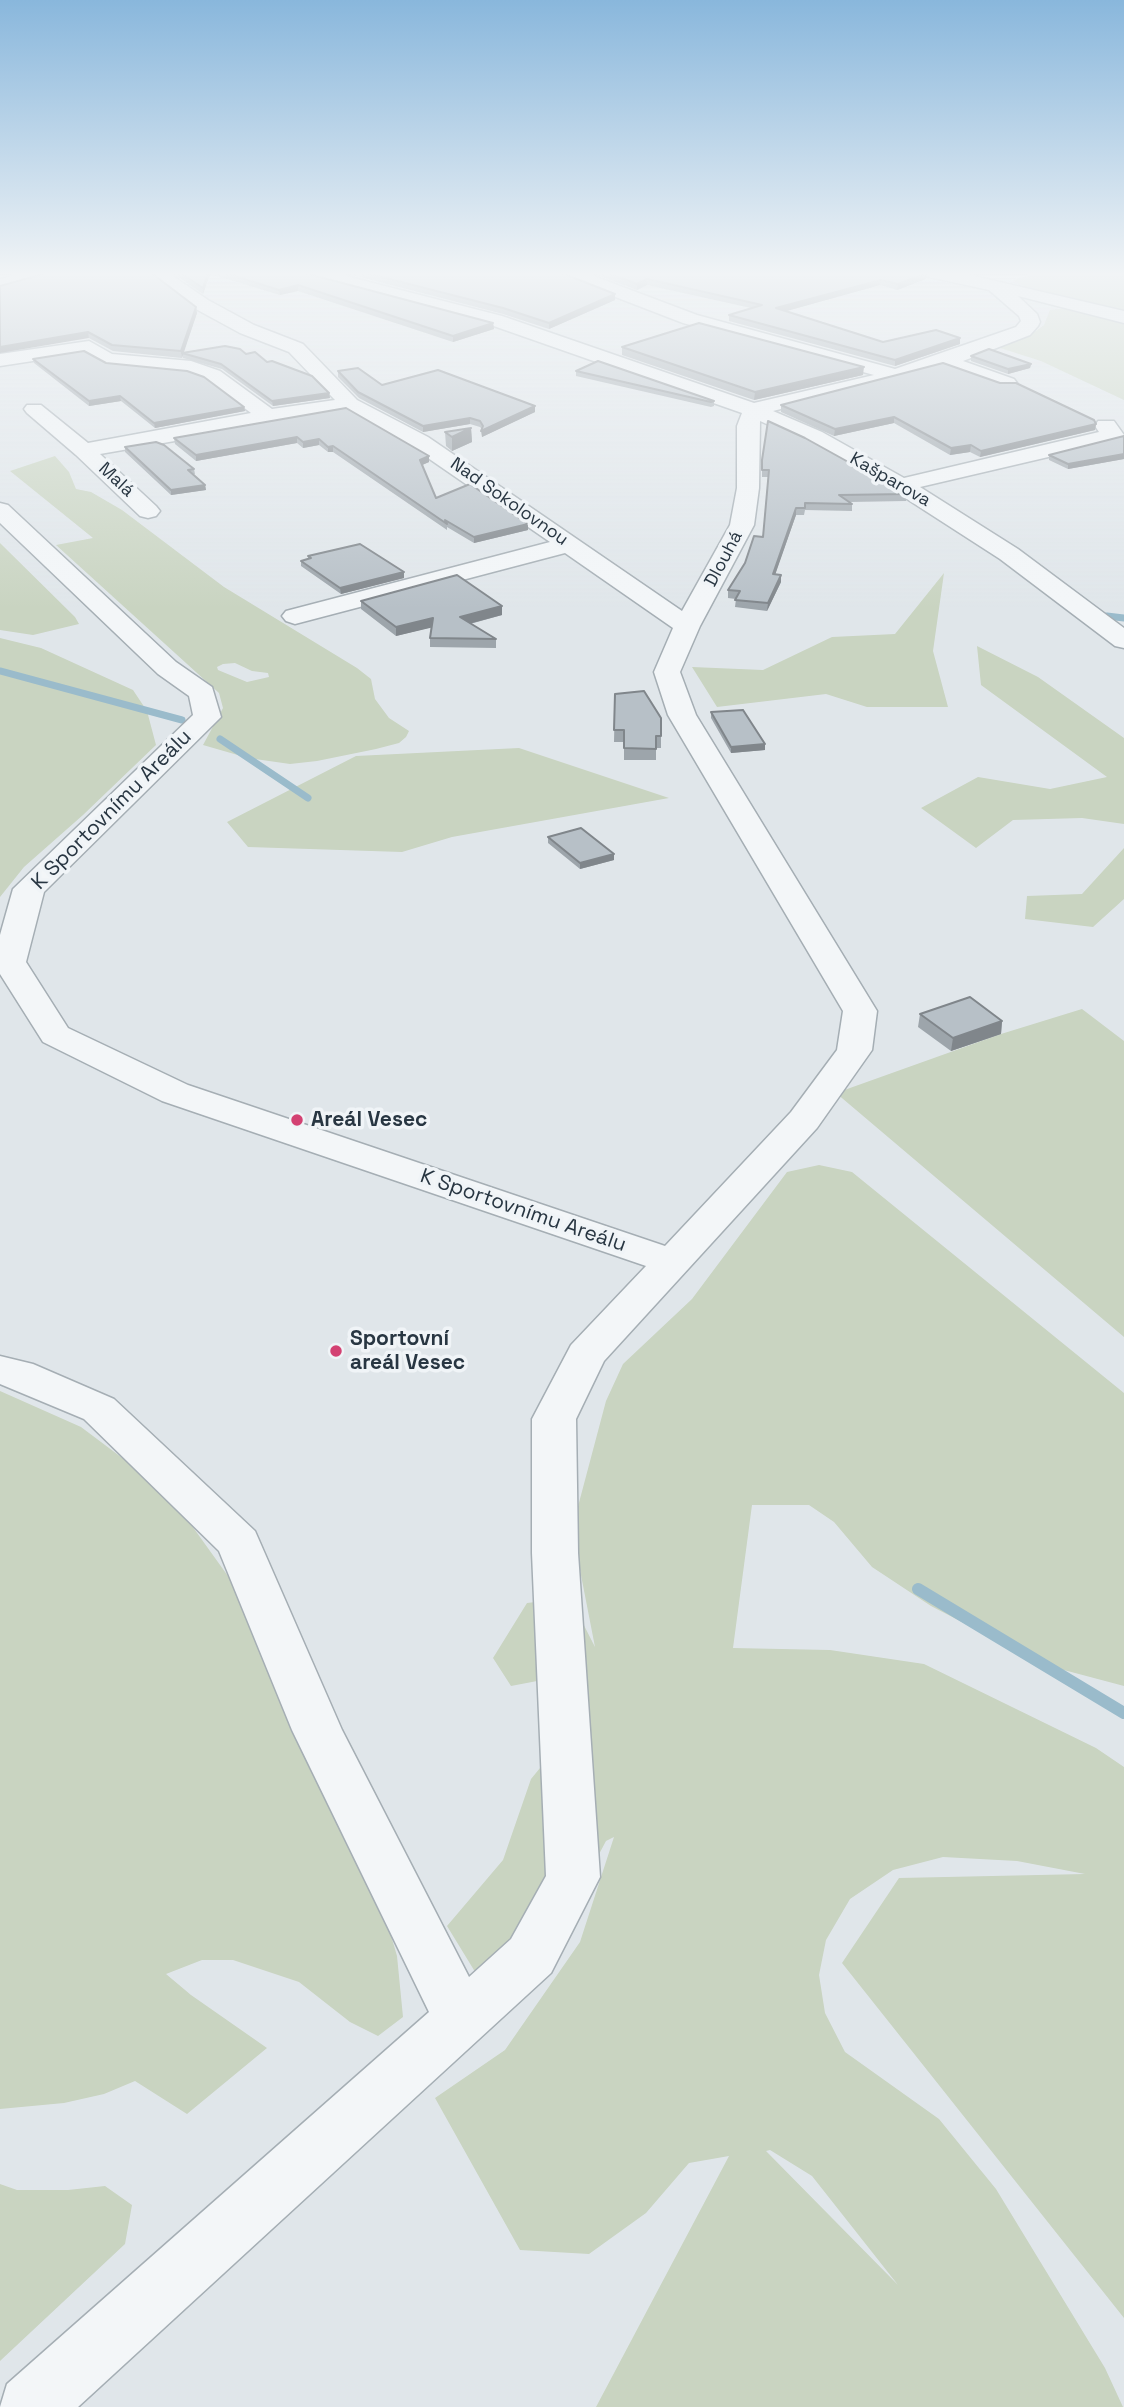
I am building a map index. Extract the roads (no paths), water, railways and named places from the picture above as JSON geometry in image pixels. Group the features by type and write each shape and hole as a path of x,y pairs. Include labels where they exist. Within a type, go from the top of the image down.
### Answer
{"street":[{"path":"226,384 268,416"},
{"name":"Nad Sokolovnou","path":"331,384 350,404 420,442 687,626"},
{"name":"Kašparova","path":"679,384 752,410 814,437 901,485 1009,554 1124,640"},
{"path":"752,410 859,384"},
{"name":"Malá","path":"84,450 268,416 350,404"},
{"name":"Malá","path":"34,409 84,450 148,511"},
{"name":"Dlouhá","path":"673,1262 804,1120 854,1050 860,1011 682,715 667,672 687,626 742,525 748,488 748,426 752,410"},
{"path":"901,485 1113,435 1106,426"},
{"path":"420,442 445,438"},
{"name":"K Sportovnímu Areálu","path":"0,510 167,668 202,693 207,717 29,889 9,962 55,1035 175,1093 673,1262"},
{"path":"295,616 570,544"},
{"path":"30,2407 531,1956 573,1877 555,1553 554,1419 586,1355 673,1262"},
{"path":"0,1370 18,1374 99,1409 239,1543 317,1730 463,2020"}],"waterway":[{"path":"1107,616 1124,618"},
{"path":"0,671 182,720"},
{"path":"220,739 308,798"},
{"path":"918,1589 1124,1713"}],"place":[{"name":"Areál Vesec","path":"297,1120"},
{"name":"Sportovní areál Vesec","path":"336,1351"}]}
